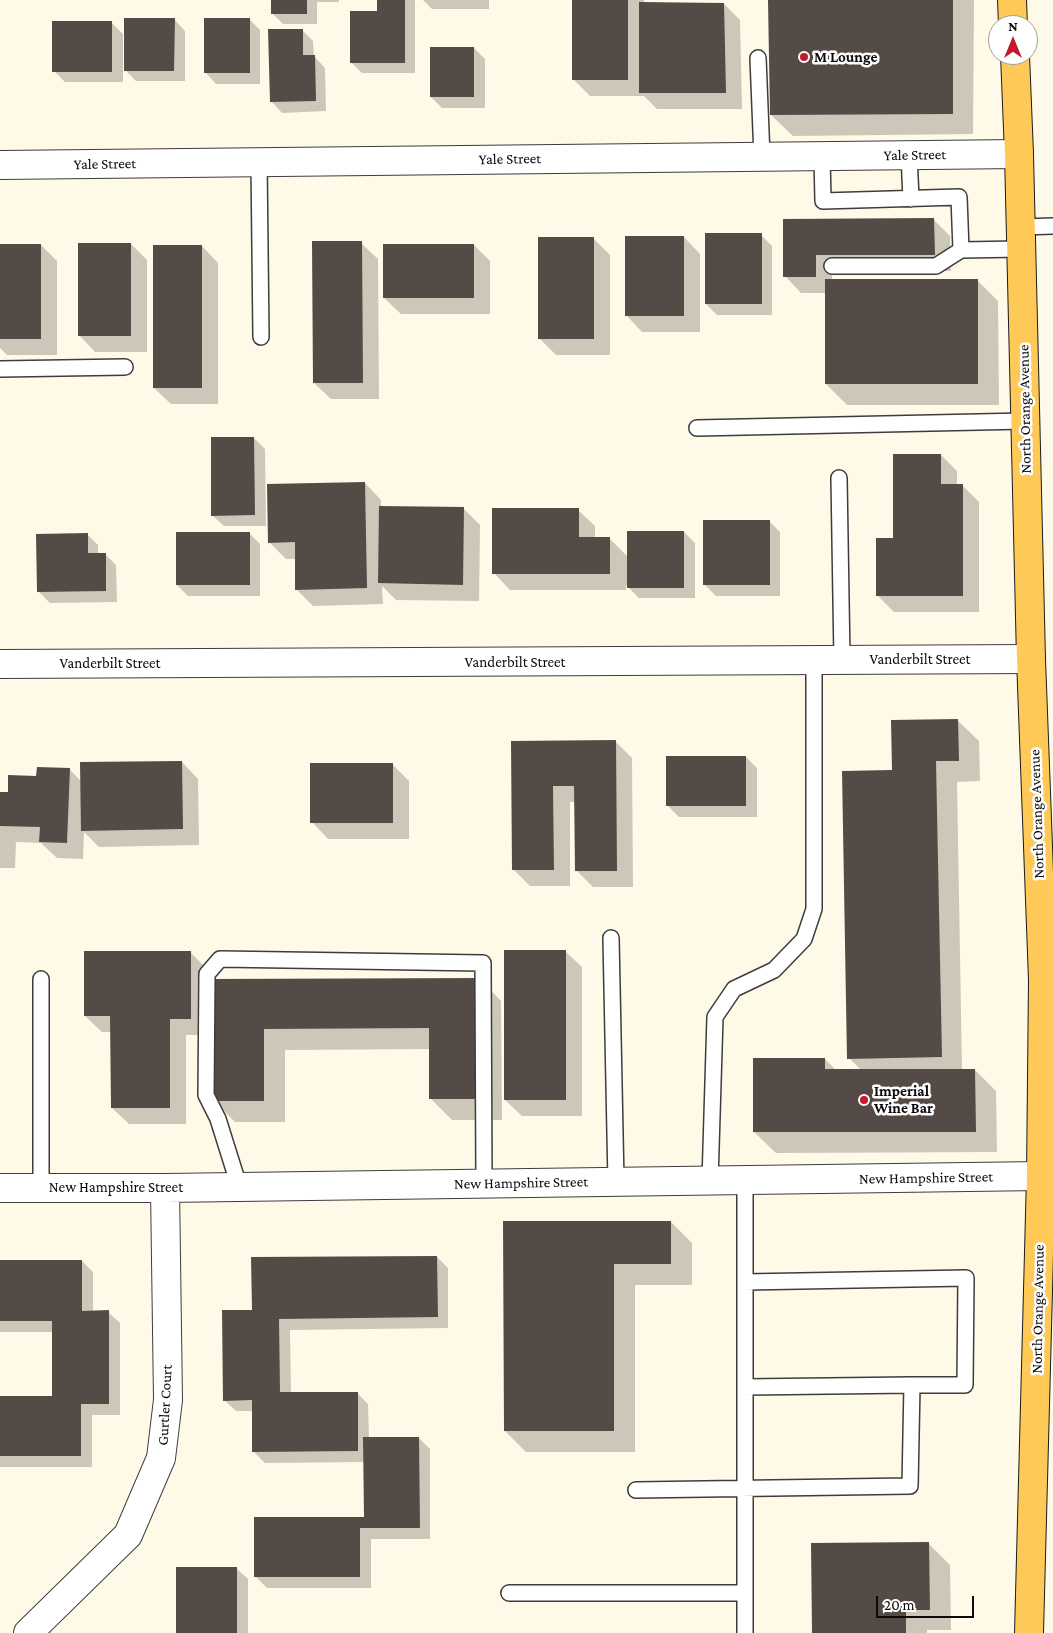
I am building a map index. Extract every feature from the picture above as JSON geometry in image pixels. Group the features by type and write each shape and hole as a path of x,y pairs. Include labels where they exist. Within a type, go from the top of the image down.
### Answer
{"main road":[{"path":"1012,0 1013,15"},
{"name":"North Orange Avenue","path":"1015,65 1031,659 1043,980 1041,1176 1029,1633"}],"street":[{"name":"Yale Street","path":"0,165 1019,154"},
{"name":"Vanderbilt Street","path":"0,664 1031,659"},
{"name":"New Hampshire Street","path":"0,1188 165,1188 1041,1176"},
{"name":"Gurtler Court","path":"28,1633 128,1535 161,1458 168,1400 165,1188"}],"lane":[{"path":"758,58 762,157"},
{"path":"910,155 911,198"},
{"path":"822,156 823,201 959,198 961,250"},
{"path":"259,162 261,336"},
{"path":"832,266 936,266 961,250 1021,238 1053,226"},
{"path":"0,369 126,367"},
{"path":"697,428 1025,421"},
{"path":"839,478 842,660"},
{"path":"710,1180 715,1017 734,989 774,970 804,940 814,909 814,660"},
{"path":"611,938 616,1182"},
{"path":"239,1186 218,1119 206,1095 207,974 220,959 483,963 484,1183"},
{"path":"41,979 41,1188"},
{"path":"744,1180 744,1633"},
{"path":"744,1282 966,1278 965,1385 744,1387"},
{"path":"636,1490 910,1486 912,1385"},
{"path":"509,1594 744,1594"}],"building":[{"path":"271,0 307,0 307,14 271,14"},
{"path":"377,0 405,0 405,63 350,63 350,11 377,11"},
{"path":"572,0 628,0 628,80 572,80"},
{"path":"768,0 953,0 953,114 770,115"},
{"path":"639,2 724,3 726,93 639,93"},
{"path":"124,18 175,18 174,71 124,71"},
{"path":"204,18 250,18 250,73 204,73"},
{"path":"52,21 112,21 112,72 52,72"},
{"path":"268,29 303,29 303,55 315,55 316,101 270,102"},
{"path":"430,47 474,47 474,97 430,97"},
{"path":"934,218 935,255 816,255 816,277 783,277 783,219"},
{"path":"705,233 762,233 762,304 705,304"},
{"path":"625,236 684,236 684,316 625,316"},
{"path":"538,237 594,237 594,339 538,339"},
{"path":"312,241 362,241 363,383 313,383"},
{"path":"78,243 131,243 131,336 78,336"},
{"path":"0,244 41,244 41,339 0,339"},
{"path":"383,244 474,244 474,298 383,298"},
{"path":"153,245 202,245 202,388 153,388"},
{"path":"825,279 978,279 978,384 825,384"},
{"path":"211,437 254,437 255,515 211,516"},
{"path":"893,454 941,454 941,484 963,484 963,596 876,596 876,538 893,538"},
{"path":"365,482 367,588 295,590 295,542 268,543 267,484"},
{"path":"379,506 464,507 463,585 378,583"},
{"path":"492,508 579,508 579,537 610,537 610,574 492,574"},
{"path":"703,520 770,520 770,585 703,585"},
{"path":"627,531 684,531 684,588 627,588"},
{"path":"176,532 250,532 250,585 176,585"},
{"path":"88,533 88,553 106,553 106,591 37,592 36,534"},
{"path":"958,719 959,761 936,761 942,1057 847,1059 842,771 892,770 891,720"},
{"path":"616,740 617,871 575,871 574,786 553,786 554,870 512,870 511,741"},
{"path":"666,756 746,756 746,806 666,806"},
{"path":"182,761 183,829 81,831 80,762"},
{"path":"310,763 393,763 393,823 310,823"},
{"path":"37,767 70,768 67,843 39,842 40,827 0,826 0,792 8,792 8,775 36,776"},
{"path":"504,950 566,950 566,1100 504,1100"},
{"path":"84,951 191,951 191,1019 170,1019 170,1108 111,1108 110,1016 84,1016"},
{"path":"480,978 481,1099 429,1099 429,1028 264,1029 264,1101 213,1101 212,979"},
{"name":"Imperial Wine Bar","path":"753,1058 825,1058 825,1069 975,1069 976,1132 753,1132"},
{"path":"503,1221 671,1221 671,1264 614,1264 614,1431 504,1431"},
{"path":"437,1256 438,1317 279,1319 280,1392 358,1392 358,1451 252,1452 252,1400 223,1401 222,1310 252,1310 251,1257"},
{"path":"0,1260 82,1260 82,1311 109,1310 109,1404 81,1404 81,1456 0,1456 0,1396 52,1396 52,1321 0,1321"},
{"path":"363,1437 419,1437 420,1528 360,1528 360,1577 254,1577 254,1517 364,1517"},
{"path":"929,1542 930,1610 906,1610 906,1633 812,1633 811,1543"},
{"path":"176,1567 237,1567 237,1633 176,1633"}],"place":[{"name":"M Lounge","path":"804,57"},
{"name":"Imperial Wine Bar","path":"864,1100"}]}
